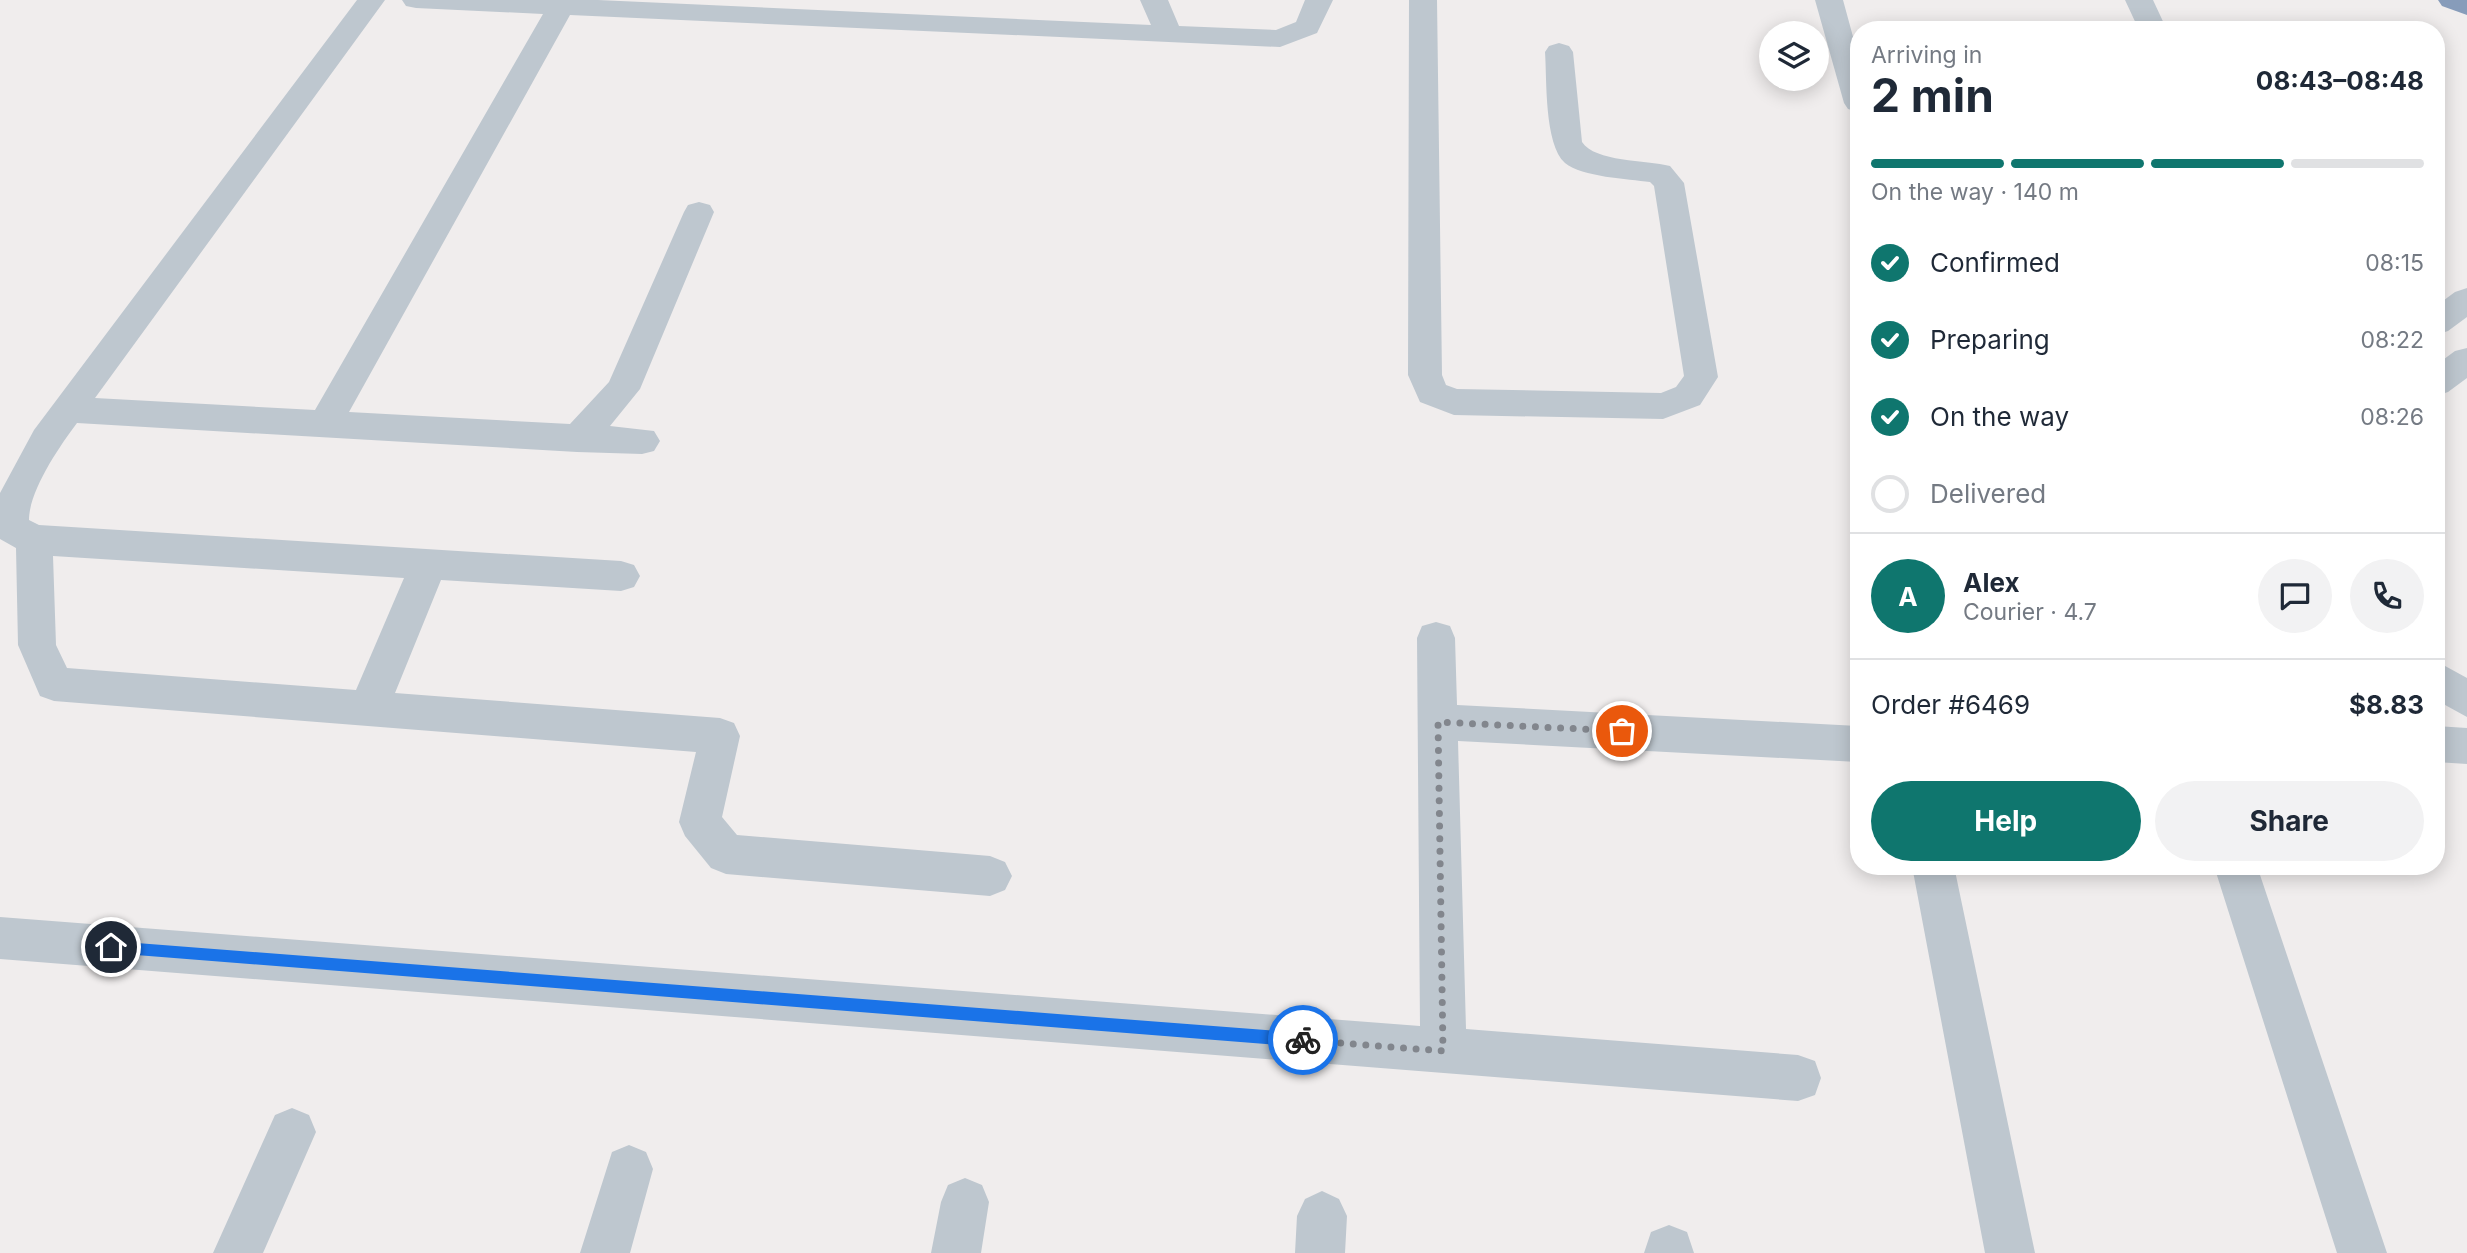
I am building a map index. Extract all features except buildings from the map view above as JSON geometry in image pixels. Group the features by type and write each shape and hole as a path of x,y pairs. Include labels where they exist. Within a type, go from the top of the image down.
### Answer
{"highway":[{"path":"2452,0 2467,8"}],"street":[{"path":"371,0 46,439 11,507 11,528 34,540 621,576"},
{"path":"416,0 1280,39 1307,27 1319,0"},
{"path":"1154,0 1169,34"},
{"path":"1423,0 1425,375 1432,394 1454,402 1663,406 1688,396 1701,377 1669,183 1659,173 1640,168 1596,164 1576,156 1567,142 1559,52"},
{"path":"1829,0 1850,75"},
{"path":"2138,0 2148,21"},
{"path":"325,423 561,7"},
{"path":"576,439 623,389 699,212"},
{"path":"2445,316 2467,300"},
{"path":"2445,376 2467,360"},
{"path":"68,410 642,441"},
{"path":"34,540 37,645 54,684 720,736 700,822 726,855 990,876"},
{"path":"368,709 429,564"},
{"path":"1436,638 1443,1051"},
{"path":"2445,684 2467,700"},
{"path":"1438,722 1850,744"},
{"path":"2445,745 2467,746"},
{"path":"1935,875 2010,1253"},
{"path":"2238,875 2362,1253"},
{"path":"0,939 1798,1078"},
{"path":"238,1253 292,1132"},
{"path":"605,1253 629,1169"},
{"path":"956,1253 965,1202"}],"way so far":[{"path":"1303,1040 1443,1051 1438,722 1622,731"}],"route":[{"path":"111,947 1303,1040"}]}
